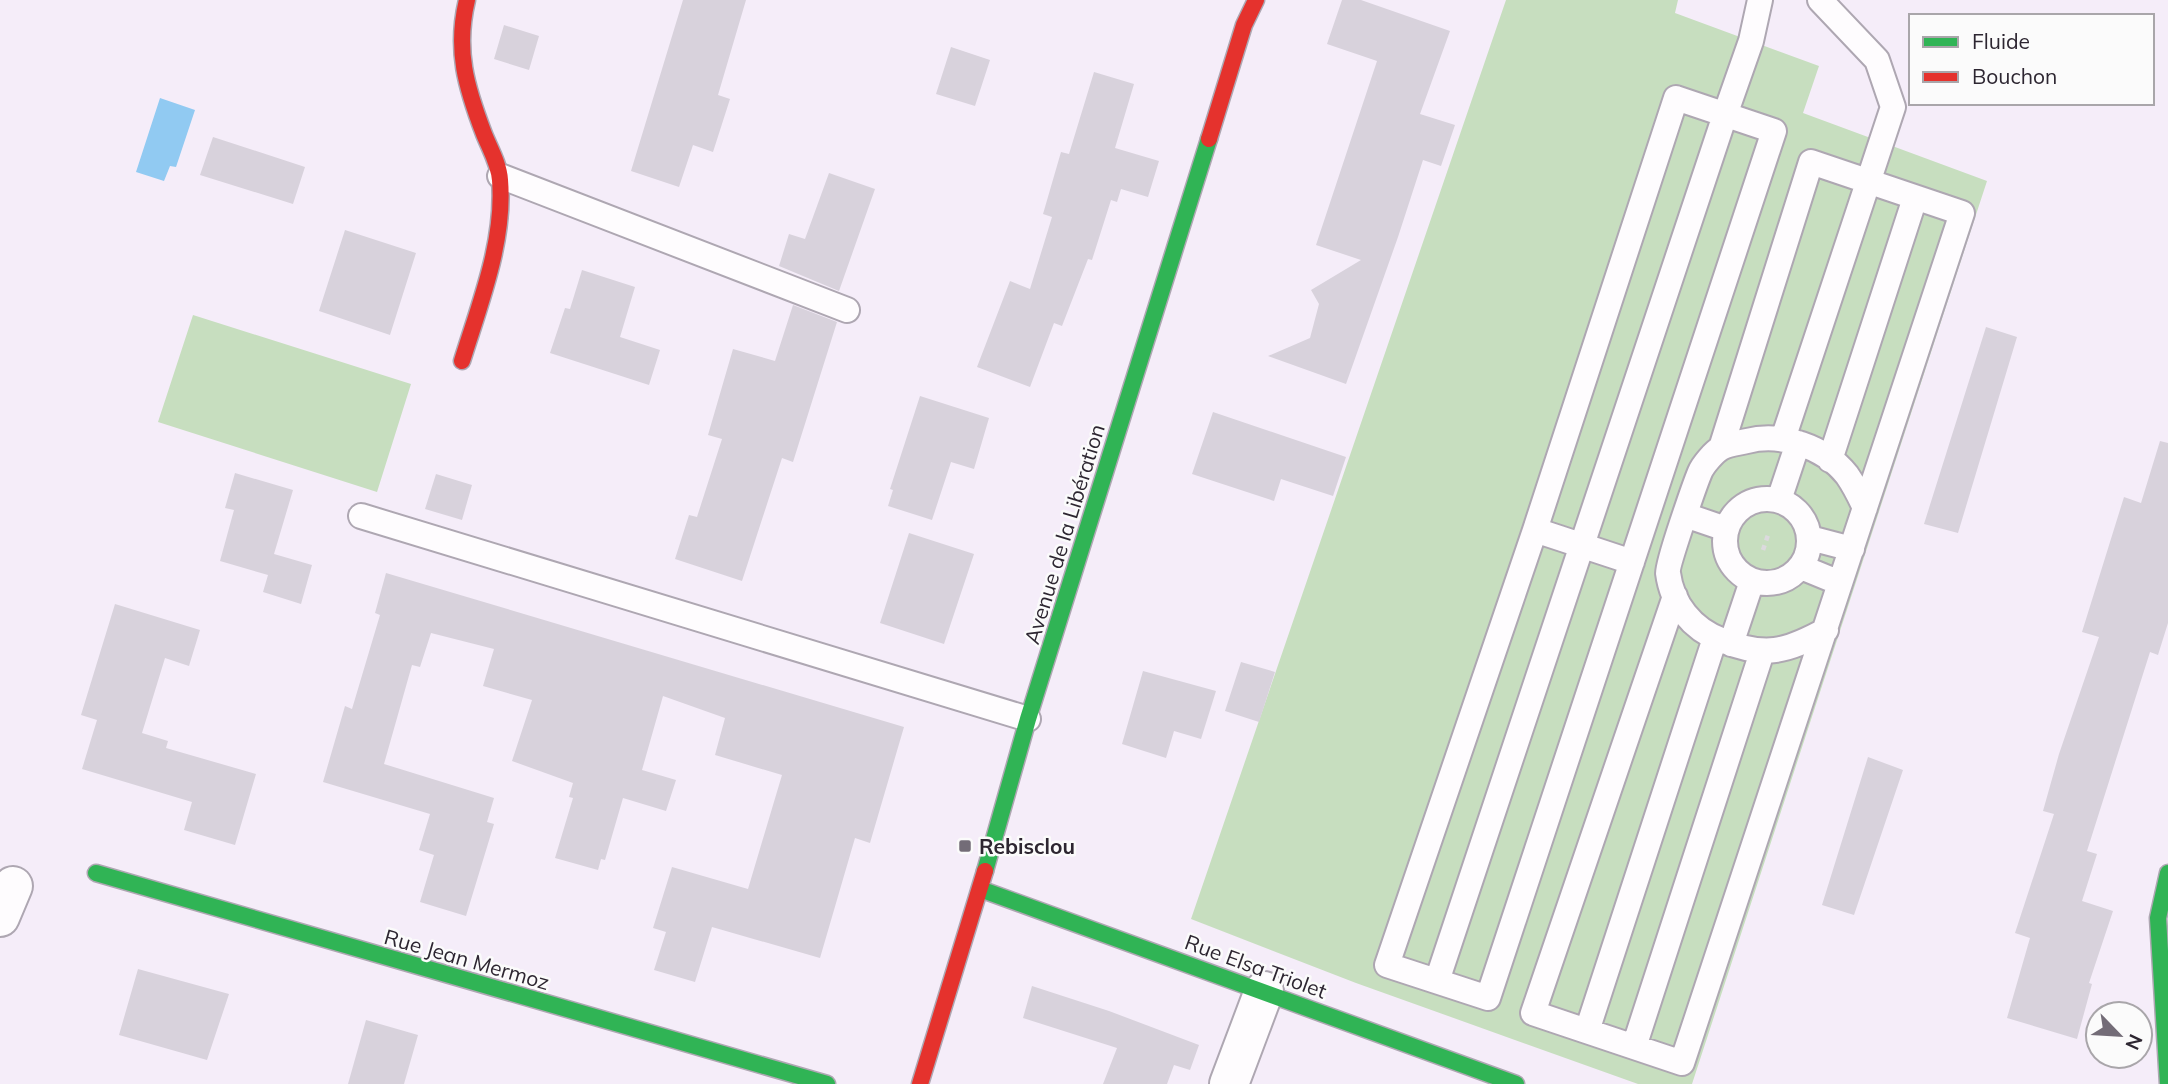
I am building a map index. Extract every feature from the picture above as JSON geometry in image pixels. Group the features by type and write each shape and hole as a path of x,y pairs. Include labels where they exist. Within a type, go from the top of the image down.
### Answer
{"street":[{"path":"462,361 491,259 500,202 500,176 466,88 461,56 461,20 467,0"},
{"name":"Avenue de la Libération","path":"920,1084 980,889 1028,719 1244,25 1256,0"},
{"name":"Rue Jean Mermoz","path":"96,873 827,1084"},
{"path":"2168,873 2163,920 2168,1084"},
{"name":"Rue Elsa Triolet","path":"980,889 1516,1084"},
{"path":"1229,1084 1264,991"}],"lane":[{"path":"1437,981 1751,41 1760,0"},
{"path":"1779,500 1791,441 1893,107 1877,60 1820,0"},
{"path":"1676,98 1774,131 1488,998 1387,965 1535,530 1676,98"},
{"path":"1675,596 1533,1013 1682,1063 1826,630 1962,213 1811,162 1721,448 1701,469 1668,570 1675,596 1684,615 1698,628 1723,641 1762,652 1797,646 1826,630"},
{"path":"500,176 846,310"},
{"path":"1830,460 1915,198"},
{"path":"1721,448 1755,439 1791,441 1830,460 1846,473 1865,508"},
{"path":"1757,499 1779,500 1798,511 1806,524 1810,538 1808,554 1791,577 1777,583 1752,581 1736,571 1728,558 1724,544 1726,529 1743,505 1757,499"},
{"path":"1685,515 1726,529"},
{"path":"361,516 1028,719"},
{"path":"1535,530 1632,562"},
{"path":"1810,538 1852,549"},
{"path":"1801,567 1840,583"},
{"path":"1587,1031 1723,641 1752,581"},
{"path":"1634,1047 1762,652"}],"path":[{"path":"1752,581 1779,500"}],"green space":[{"path":"1506,0 1678,0 1675,13 1819,66 1803,113 1987,181 1692,1084 1638,1084 1356,983 1191,919"},
{"path":"193,315 411,384 377,492 158,422"}],"water":[{"path":"160,98 195,110 176,167 170,166 164,181 136,172"}],"building":[{"path":"683,0 746,0 718,95 730,99 713,152 693,145 679,187 631,171"},
{"path":"1342,0 1361,0 1450,31 1420,114 1455,125 1441,166 1423,160 1346,384 1268,356 1310,338 1319,304 1311,290 1361,260 1316,245 1377,61 1327,44"},
{"path":"504,25 539,36 529,70 494,59"},
{"path":"951,47 990,60 975,106 936,94"},
{"path":"1094,72 1134,84 1115,148 1159,161 1148,197 1121,189 1117,202 1111,200 1092,260 1088,259 1062,326 1054,323 1030,387 977,367 1010,281 1030,289 1052,217 1043,214 1061,152 1069,154"},
{"path":"213,137 305,167 293,204 200,175"},
{"path":"829,173 875,189 839,291 779,266 789,234 805,239"},
{"path":"345,230 416,253 390,335 319,311"},
{"path":"582,270 635,287 620,337 660,350 649,385 550,353 565,308 570,309"},
{"path":"793,305 837,322 793,462 782,458 742,581 675,559 689,515 697,517 722,439 708,435 733,349 775,361"},
{"path":"1986,327 2017,337 1958,533 1924,524"},
{"path":"920,396 989,418 974,469 951,462 932,520 888,506 893,490 890,489"},
{"path":"1213,412 1346,457 1333,496 1281,479 1274,501 1192,474"},
{"path":"2160,441 2168,443 2168,623 2158,655 2150,652 2087,851 2097,854 2082,901 2113,911 2089,983 2092,984 2088,1000 2084,1000 2084,1013 2077,1039 2007,1018 2030,938 2015,933 2054,814 2043,811 2059,754 2099,637 2082,632 2124,497 2141,503"},
{"path":"235,473 293,490 274,554 312,565 301,604 263,592 268,575 220,561 234,510 225,508"},
{"path":"436,474 472,485 462,520 425,509"},
{"path":"909,533 974,554 944,644 880,623"},
{"path":"386,573 904,727 870,843 855,838 820,958 712,927 695,982 654,970 666,932 653,928 672,867 748,889 782,775 715,755 725,718 663,696 642,770 676,780 666,811 623,798 605,860 601,859 598,870 555,858 573,798 569,797 573,783 512,761 532,700 483,686 494,649 431,633 420,667 412,665 384,764 494,798 487,822 494,824 466,916 420,902 434,855 419,850 430,814 323,782 345,706 352,709 380,615 375,613"},
{"path":"115,604 200,630 189,666 165,658 142,733 168,741 166,748 256,774 235,845 184,830 192,802 82,769 97,720 81,715"},
{"path":"1241,662 1275,672 1259,722 1225,711"},
{"path":"1143,671 1216,691 1201,739 1174,731 1166,758 1122,744"},
{"path":"1868,757 1903,770 1854,915 1822,905"},
{"path":"138,969 229,994 207,1060 119,1035"},
{"path":"1032,986 1199,1045 1190,1070 1174,1065 1167,1084 1103,1084 1117,1048 1023,1018"},
{"path":"366,1020 418,1035 404,1084 348,1084"}],"traffic: fast":[{"path":"985,871 1028,719 1209,139"},
{"path":"96,873 827,1084"},
{"path":"2168,873 2158,918 2168,1084"},
{"path":"980,889 1516,1084"}],"traffic: jam":[{"path":"462,361 490,272 501,203 498,168 478,117 464,68 462,35 467,0"},
{"path":"1209,139 1244,25 1256,0"},
{"path":"920,1084 985,871"}],"place":[{"name":"Rebisclou","path":"965,846"}]}
